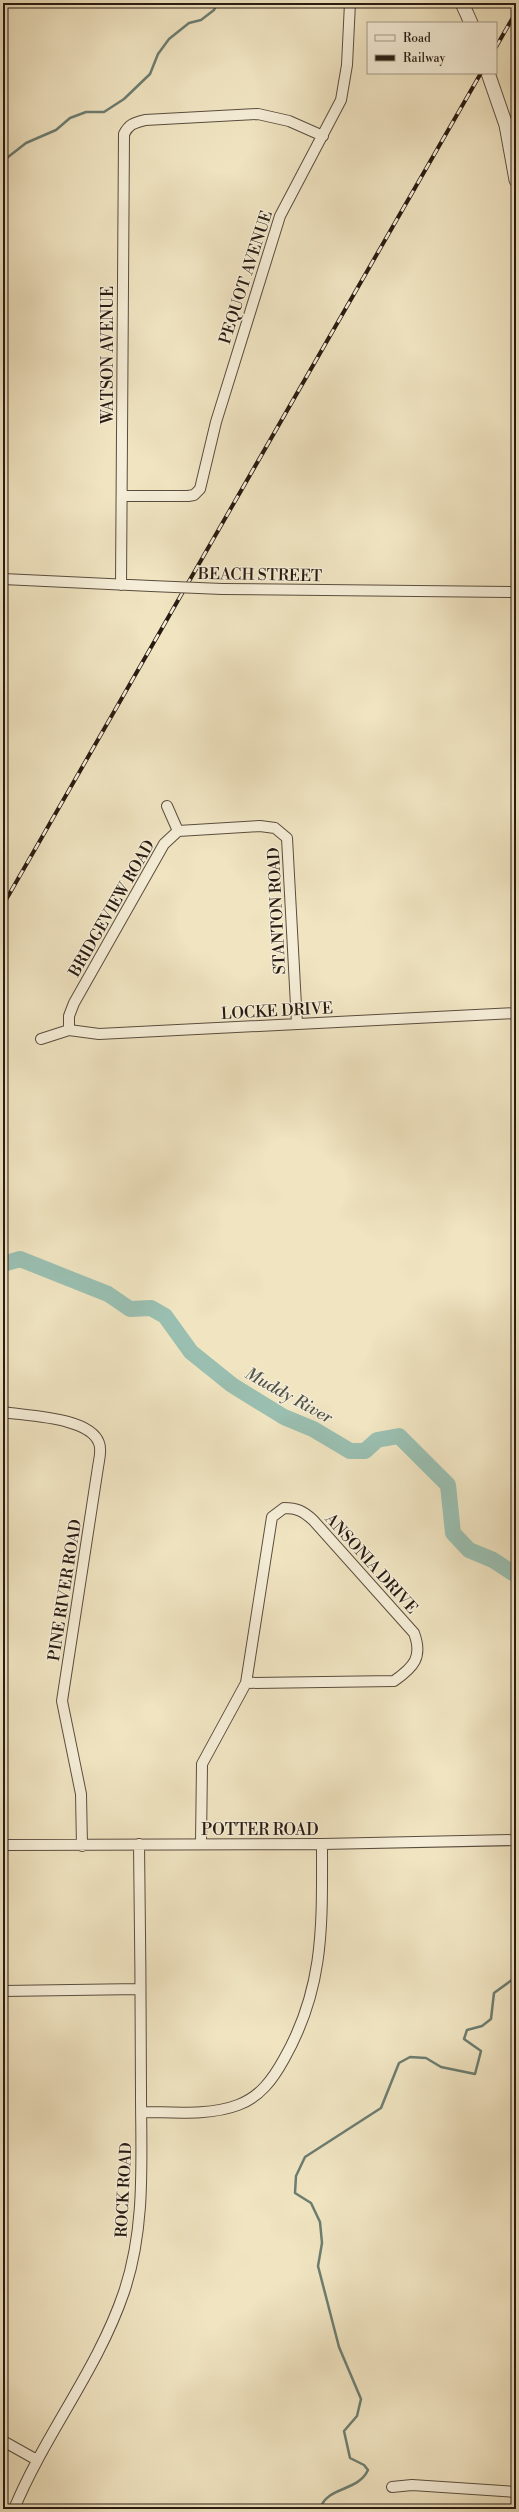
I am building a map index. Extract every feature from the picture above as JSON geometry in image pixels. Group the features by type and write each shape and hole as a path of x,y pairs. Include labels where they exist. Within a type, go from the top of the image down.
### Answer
{"street":[{"name":"PEQUOT AVENUE","path":"122,496 188,496 194,495 200,488 216,422 280,216 341,100 344,85 350,3"},
{"path":"462,3 471,22"},
{"path":"488,74 511,124 516,180"},
{"name":"WATSON AVENUE","path":"120,584 122,496 123,143 127,127 133,123 144,120 258,114 289,121 323,136"},
{"name":"BEACH STREET","path":"3,579 222,589 516,592"},
{"path":"167,806 178,831"},
{"name":"STANTON ROAD","path":"178,831 260,826 275,828 287,838 297,1024"},
{"name":"BRIDGEVIEW ROAD","path":"69,1030 69,1016 74,1003 164,844 178,831"},
{"name":"LOCKE DRIVE","path":"41,1039 69,1030 99,1034 516,1013"},
{"name":"PINE RIVER ROAD","path":"3,1412 79,1424 91,1432 99,1443 99,1462 62,1701 81,1794 82,1846"},
{"name":"ANSONIA DRIVE","path":"201,1843 202,1764 246,1682 272,1517 284,1508 295,1508 313,1520 414,1633 418,1643 417,1654 412,1668 394,1681 246,1682"},
{"name":"POTTER ROAD","path":"3,1845 82,1846 201,1843 322,1844 516,1840"},
{"name":"ROCK ROAD","path":"14,2509 37,2460 112,2324 124,2291 134,2256 140,2215 142,2112 139,1844"},
{"path":"142,2112 219,2110 239,2105 257,2095 273,2080 295,2040 315,1983 322,1927 322,1844"},
{"path":"3,1991 140,1989"},
{"path":"3,2441 37,2460"},
{"path":"392,2487 412,2485 516,2492"}],"waterway":[{"path":"3,161 26,143 56,130 70,118 86,112 104,112 124,99 150,74 158,54 169,39 189,23 201,20 214,10 218,3"},
{"name":"Muddy River","path":"3,1264 20,1259 108,1294 130,1309 151,1308 165,1316 191,1352 232,1385 284,1417 313,1429 350,1451 365,1451 377,1440 399,1436 448,1485 453,1533 469,1550 493,1560 516,1575"},
{"path":"320,2509 329,2496 357,2482 368,2470 364,2465 350,2458 344,2431 357,2416 361,2399 339,2347 318,2266 322,2243 320,2222 311,2203 295,2193 296,2176 305,2157 381,2108 399,2063 410,2057 426,2058 441,2067 475,2074 481,2051 464,2039 467,2030 482,2026 491,2019 494,1993 516,1977"}],"railway":[{"path":"497,45 516,12"},
{"path":"3,905 480,74"}]}
